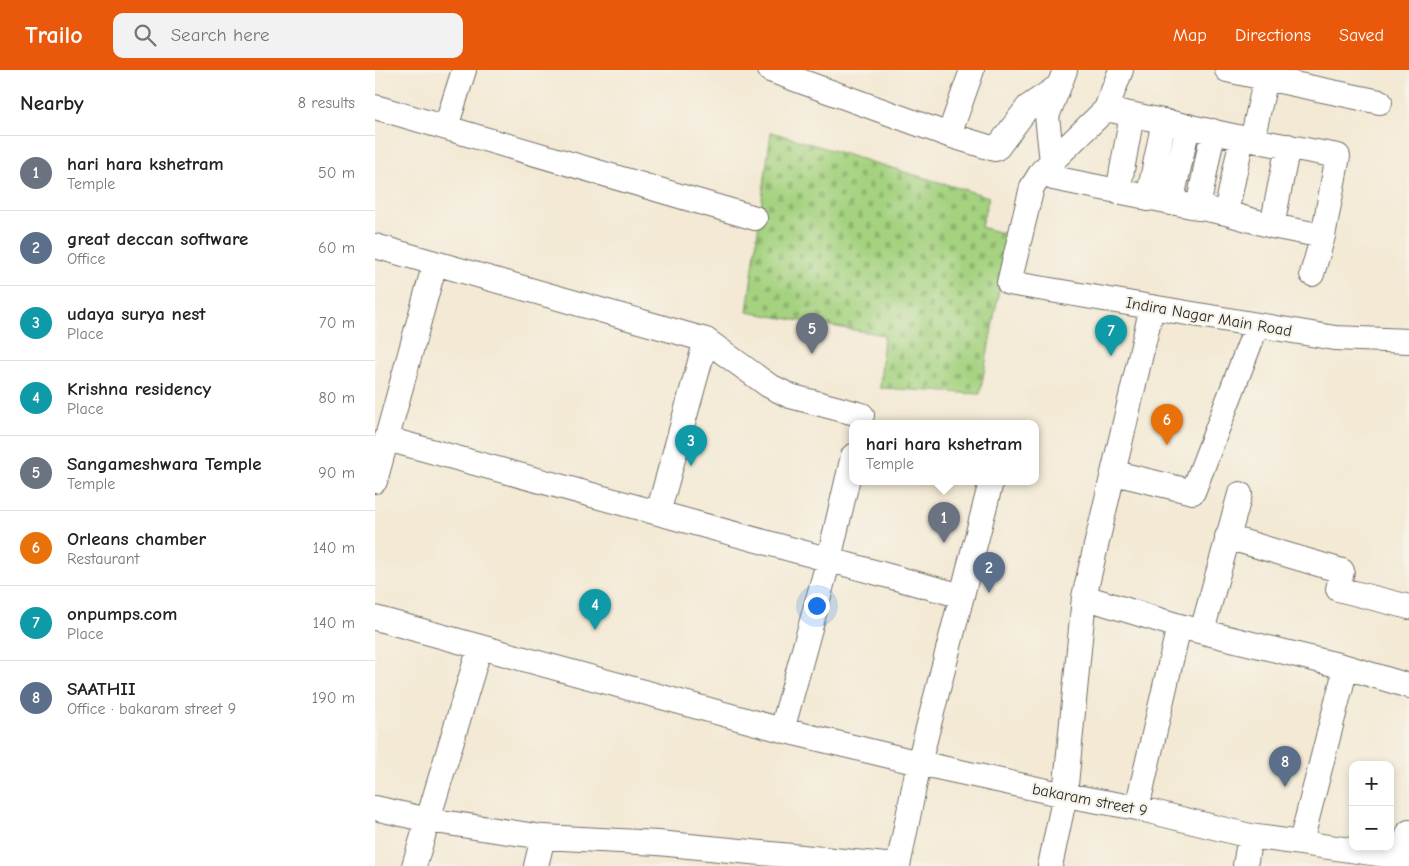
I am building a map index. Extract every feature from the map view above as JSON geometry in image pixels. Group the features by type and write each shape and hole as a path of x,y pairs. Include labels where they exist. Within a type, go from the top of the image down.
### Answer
{"street":[{"path":"446,127 464,70"},
{"path":"770,70 949,135 995,149 1028,108 1062,78"},
{"path":"949,135 972,70"},
{"path":"1047,166 1106,109 1121,70"},
{"path":"1227,70 1380,102"},
{"path":"1062,78 1047,116 1047,166 1053,178 1323,236"},
{"path":"1226,214 1266,78"},
{"path":"375,107 755,218"},
{"path":"1106,109 1338,156 1323,236 1312,274"},
{"path":"1118,192 1132,115"},
{"path":"1148,199 1164,122"},
{"path":"1171,203 1188,126"},
{"path":"1198,208 1213,131"},
{"path":"1272,226 1288,146"},
{"name":"Indira Nagar Main Road","path":"1047,166 1032,187 1009,283 1335,338 1409,341"},
{"path":"375,246 706,340 768,385 790,396 863,412"},
{"path":"375,481 435,263"},
{"path":"1050,866 1065,795 1085,597 1152,307"},
{"path":"1115,473 1193,492 1257,325"},
{"path":"658,513 706,340"},
{"path":"387,439 962,596"},
{"path":"782,730 829,559 849,473"},
{"path":"375,808 429,820 543,837 658,843 897,866 919,764 990,485"},
{"path":"1202,631 1240,494"},
{"path":"1227,537 1342,571 1338,588 1409,608"},
{"path":"1085,597 1179,626 1346,667 1409,686"},
{"name":"bakaram street 9","path":"375,618 782,730 919,764 1065,795 1137,808 1250,836 1301,842 1399,861"},
{"path":"1137,808 1179,626"},
{"path":"414,866 480,646"},
{"path":"1301,842 1346,667"},
{"path":"1399,861 1409,832"},
{"path":"1245,866 1250,836"},
{"path":"536,866 543,837"}],"green space":[{"path":"771,132 989,197 981,227 1009,235 980,394 880,388 884,335 747,312"}],"place":[{"name":"Sangameshwara Temple","path":"812,354"},
{"name":"onpumps.com","path":"1111,356"},
{"name":"Orleans chamber","path":"1167,445"},
{"name":"udaya surya nest","path":"691,466"},
{"name":"hari hara kshetram","path":"944,543"},
{"name":"great deccan software","path":"989,593"},
{"name":"Krishna residency","path":"595,630"},
{"name":"SAATHII","path":"1285,787"}]}
